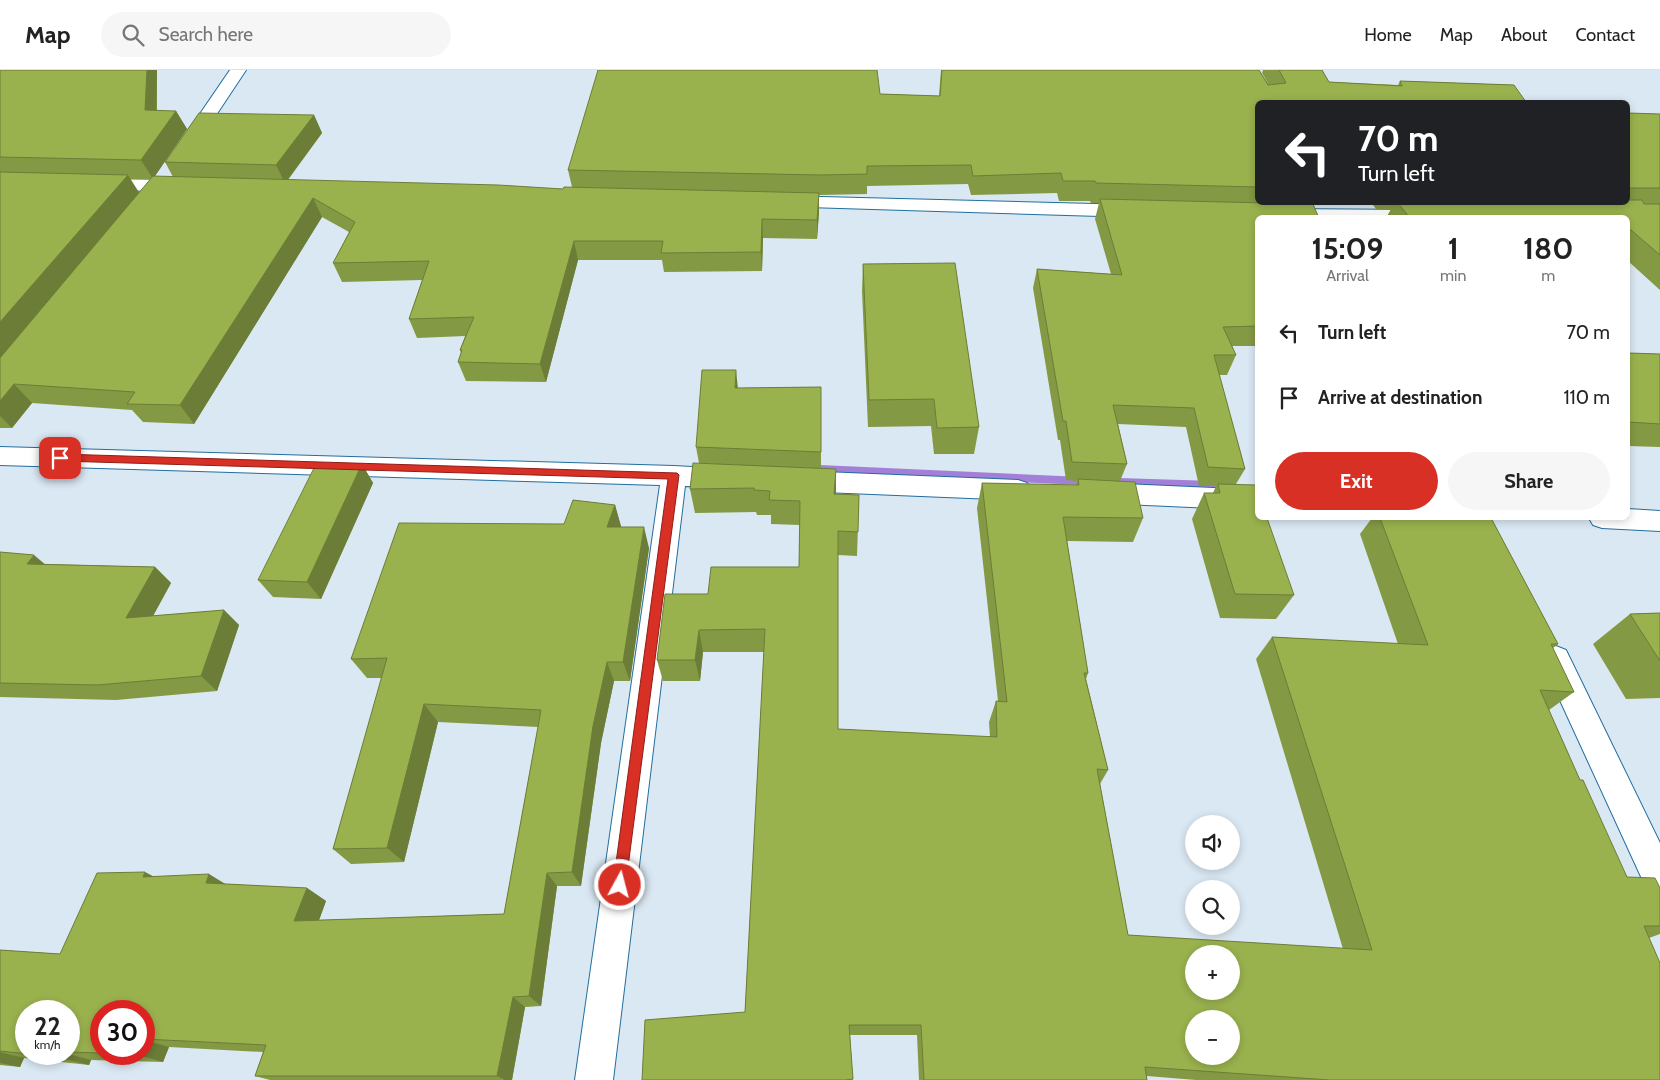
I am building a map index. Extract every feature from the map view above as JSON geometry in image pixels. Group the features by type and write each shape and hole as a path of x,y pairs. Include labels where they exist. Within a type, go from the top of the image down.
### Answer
{"street":[{"path":"144,206 160,186 238,70"},
{"path":"75,184 200,187"},
{"path":"767,202 1155,212"},
{"path":"1264,215 1332,212 1415,215"},
{"path":"0,456 674,475 1040,491"},
{"path":"594,1080 674,475"},
{"path":"1079,492 1255,500"},
{"path":"1630,520 1660,522"},
{"path":"1543,632 1660,880"}],"building":[{"path":"0,70 147,70 145,110 176,111 141,160 0,157"},
{"path":"598,70 877,70 880,94 940,96 942,70 1259,70 1268,85 1286,83 1279,70 1322,70 1329,82 1402,86 1400,81 1514,85 1525,100 1255,100 1255,187 1063,181 1061,173 973,176 971,165 867,166 867,174 821,175 568,170"},
{"path":"199,113 314,115 276,165 165,162"},
{"path":"1630,113 1660,114 1660,188 1630,188"},
{"path":"0,172 128,175 0,322"},
{"path":"153,176 498,185 563,189 564,187 819,193 817,220 762,219 761,252 661,253 663,241 574,241 540,364 458,362 462,350 460,350 474,317 409,319 429,261 333,263 355,222 313,198 180,405 127,404 135,392 14,384 0,401 0,358"},
{"path":"1100,199 1255,203 1255,205 1313,205 1318,215 1255,215 1255,326 1223,327 1236,355 1214,355 1245,469 1208,467 1194,408 1113,405 1127,464 1072,462 1066,421 1063,421 1037,269 1122,275"},
{"path":"1630,200 1642,200 1644,204 1660,204 1660,255 1630,230 1630,215 1408,215 1399,205 1630,205"},
{"path":"955,263 979,427 937,428 934,399 869,400 863,264"},
{"path":"1630,353 1660,354 1660,424 1630,422"},
{"path":"702,370 736,370 735,388 821,387 821,452 696,447"},
{"path":"693,463 836,469 834,494 859,495 858,532 838,531 838,729 997,737 996,701 1007,702 982,483 1079,485 1078,479 1135,482 1143,518 1063,517 1088,673 1084,673 1108,770 1097,769 1128,935 1372,950 1272,637 1428,645 1381,520 1492,520 1558,644 1551,644 1574,692 1540,690 1580,780 1583,780 1627,877 1655,878 1660,888 1660,926 1644,926 1660,963 1660,1080 1330,1080 1145,1067 1147,1080 924,1080 921,1025 849,1025 853,1079 642,1080 645,1020 745,1012 765,629 699,630 695,660 657,660 665,594 708,594 711,567 799,567 800,501 769,500 770,491 754,490 754,488 690,489"},
{"path":"316,464 362,464 307,582 258,580"},
{"path":"1218,484 1255,485 1255,520 1268,520 1294,595 1235,594 1204,493 1220,493"},
{"path":"573,500 615,505 607,527 644,527 623,662 607,662 593,726 572,872 547,873 529,996 513,997 497,1076 255,1076 266,1045 155,1040 155,1000 90,1000 90,1053 80,1052 80,1000 15,1000 15,1053 0,1051 0,950 60,954 97,873 145,872 143,877 209,874 206,883 307,888 294,921 504,914 541,710 424,704 387,848 333,849 387,658 351,659 399,523 564,524"},
{"path":"0,552 34,555 27,564 155,567 126,618 224,610 201,676 97,685 0,683"},
{"path":"1660,613 1660,661 1630,614"}],"waterway":[{"path":"820,469 1082,481"},
{"path":"1119,482 1214,485"}],"route":[{"path":"60,458 674,475 620,885"}]}
